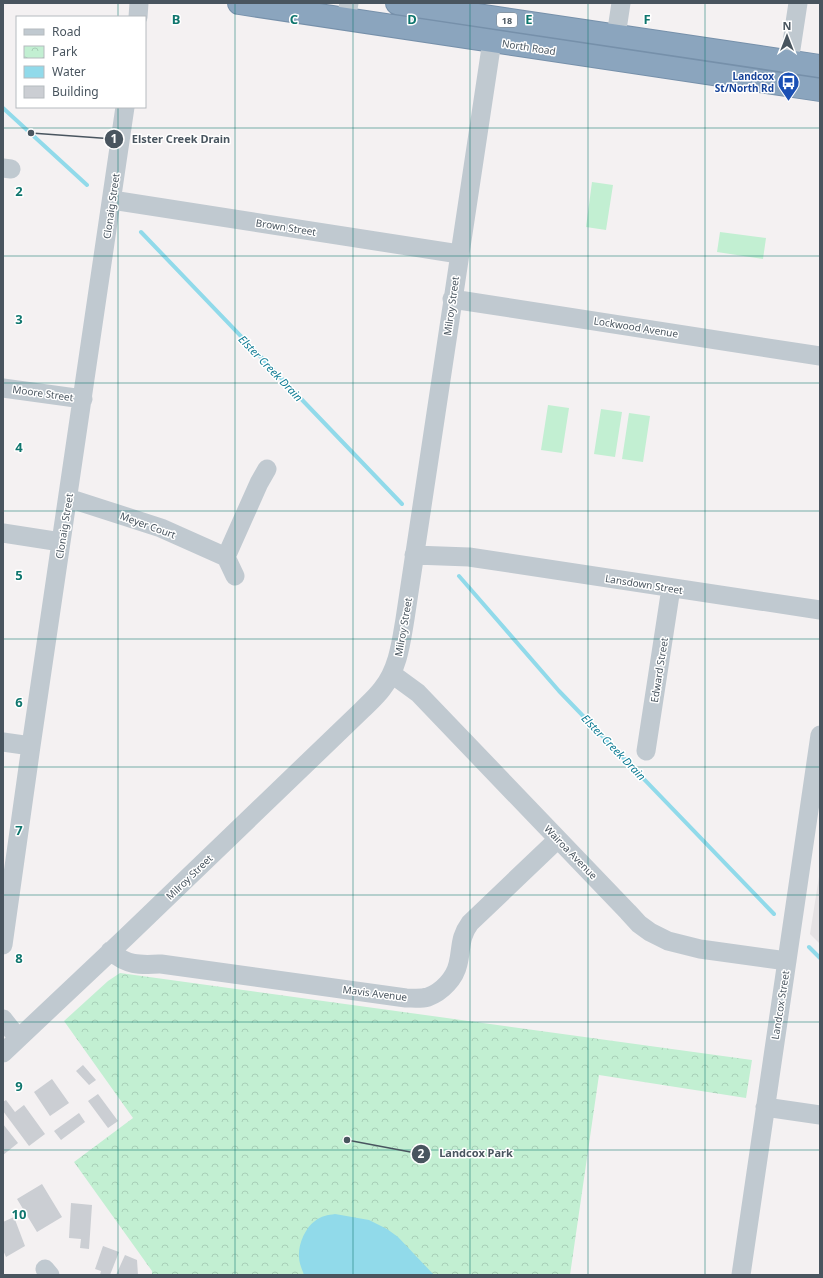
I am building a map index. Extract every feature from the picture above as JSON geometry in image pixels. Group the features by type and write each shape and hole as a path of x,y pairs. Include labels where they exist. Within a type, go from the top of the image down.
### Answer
{"highway":[{"name":"North Road","path":"239,3 348,11 492,41 820,90"},
{"name":"18","path":"397,3 820,66"},
{"path":"699,72 703,49"}],"street":[{"path":"138,16 139,3"},
{"path":"616,36 621,3"},
{"path":"788,62 798,3"},
{"name":"Milroy Street","path":"3,1053 362,710 382,690 392,674 401,644 492,41"},
{"name":"Clonaig Street","path":"3,945 125,108"},
{"name":"Brown Street","path":"112,200 459,254"},
{"name":"Lockwood Avenue","path":"452,299 820,356"},
{"name":"Moore Street","path":"3,388 83,399"},
{"path":"235,576 226,557 259,483 267,469"},
{"name":"Meyer Court","path":"68,498 161,528 226,557"},
{"path":"3,533 61,542"},
{"name":"Lansdown Street","path":"415,548 820,610"},
{"name":"Edward Street","path":"646,751 671,588"},
{"name":"Wairoa Avenue","path":"392,674 418,693 639,924 650,932 668,941 700,949 787,961"},
{"name":"Landcox Street","path":"741,1275 787,961 814,825 820,735"},
{"path":"3,742 31,746"},
{"name":"Mavis Avenue","path":"110,951 124,962 141,965 161,964 406,998 428,997 444,987 455,972 458,964 464,930 558,839"},
{"name":"Mavis Avenue","path":"125,938 145,956 161,964"},
{"path":"3,1019 18,1038"},
{"path":"765,1107 820,1115"}],"shaded area":[{"path":"820,870 820,944 810,934"}],"green space":[{"path":"592,182 613,185 606,230 586,227"},
{"path":"720,232 766,238 763,259 717,252"},
{"path":"548,405 569,408 562,453 541,450"},
{"path":"601,409 622,412 615,457 594,454"},
{"path":"629,413 650,416 643,462 622,459"},
{"path":"120,973 752,1060 746,1098 599,1075 570,1275 152,1275 152,1271 74,1162 133,1118 64,1021 108,981"}],"water":[{"path":"335,1214 369,1220 387,1229 398,1237 434,1275 304,1275 299,1252 305,1232 317,1219"}],"building":[{"path":"83,1065 96,1080 89,1085 76,1071"},
{"path":"52,1079 69,1103 50,1116 34,1092"},
{"path":"98,1094 118,1121 108,1128 88,1101"},
{"path":"6,1100 15,1112 24,1105 45,1134 29,1146 3,1111 3,1102"},
{"path":"79,1113 85,1122 61,1140 54,1131"},
{"path":"3,1124 18,1143 3,1155"},
{"path":"42,1184 62,1217 37,1232 17,1199"},
{"path":"71,1203 92,1205 89,1249 80,1248 81,1239 69,1238"},
{"path":"14,1217 25,1246 6,1257 3,1250 3,1222"},
{"path":"103,1246 119,1252 110,1275 100,1275 101,1271 95,1269"},
{"path":"125,1255 137,1260 138,1275 116,1275"}],"waterway":[{"name":"Elster Creek Drain","path":"3,108 87,185"},
{"name":"Elster Creek Drain","path":"141,232 402,504"},
{"name":"Elster Creek Drain","path":"459,576 559,691 774,914"},
{"name":"Elster Creek Drain","path":"809,947 820,958"}],"place":[{"name":"Landcox St/North Rd","path":"789,102"},
{"name":"Elster Creek Drain","path":"31,133"},
{"name":"Landcox Park","path":"347,1140"}]}
